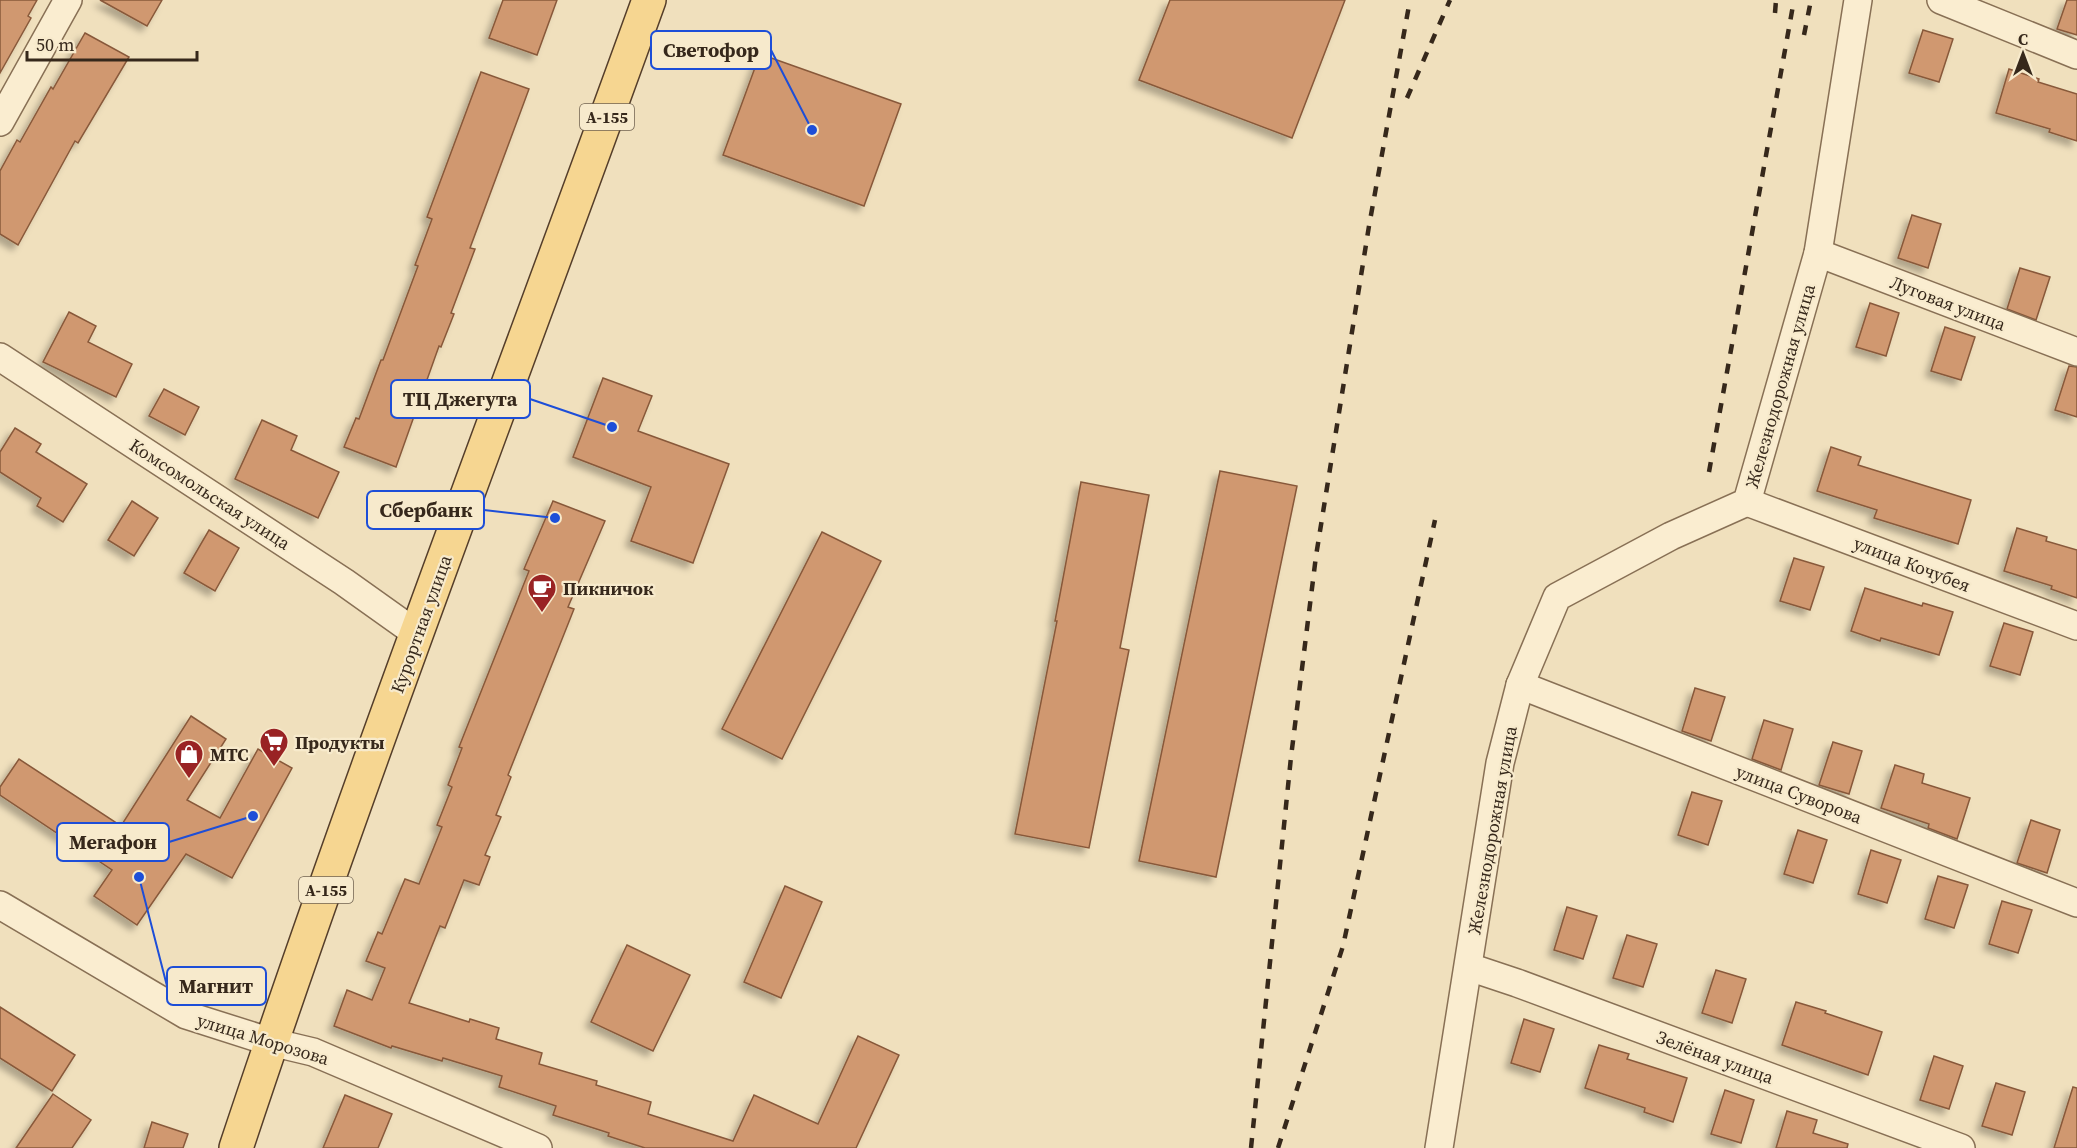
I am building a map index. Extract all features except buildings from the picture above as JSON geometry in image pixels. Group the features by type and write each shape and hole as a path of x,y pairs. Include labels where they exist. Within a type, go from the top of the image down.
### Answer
{"main road":[{"name":"Курортная улица","path":"236,1148 417,633 649,0"}],"street":[{"path":"0,122 68,0"},
{"name":"Железнодорожная улица","path":"1439,1148 1500,763 1520,684 1557,597 1671,536 1747,502 1818,253 1858,0"},
{"path":"1941,0 2077,55"},
{"name":"Луговая улица","path":"1818,253 2077,352"},
{"name":"Комсомольская улица","path":"0,357 344,582 417,633"},
{"name":"улица Кочубея","path":"1747,502 2077,626"},
{"name":"улица Суворова","path":"1520,684 2077,903"},
{"name":"улица Морозова","path":"0,905 186,1015 272,1042 313,1052 538,1148"},
{"name":"Зелёная улица","path":"1469,967 1961,1148"}],"railway":[{"path":"1251,1148 1291,757 1316,556 1369,226 1410,0"},
{"path":"1407,98 1450,0"},
{"path":"1775,13 1776,0"},
{"path":"1709,472 1794,0"},
{"path":"1804,35 1811,0"},
{"path":"1278,1148 1343,946 1435,520"}],"place":[{"name":"Светофор","path":"812,130"},
{"name":"ТЦ Джегута","path":"612,427"},
{"name":"Сбербанк","path":"555,518"},
{"name":"Пикничок","path":"542,614"},
{"name":"Продукты","path":"274,768"},
{"name":"МТС","path":"189,780"},
{"name":"Мегафон","path":"253,816"},
{"name":"Магнит","path":"139,877"}]}
